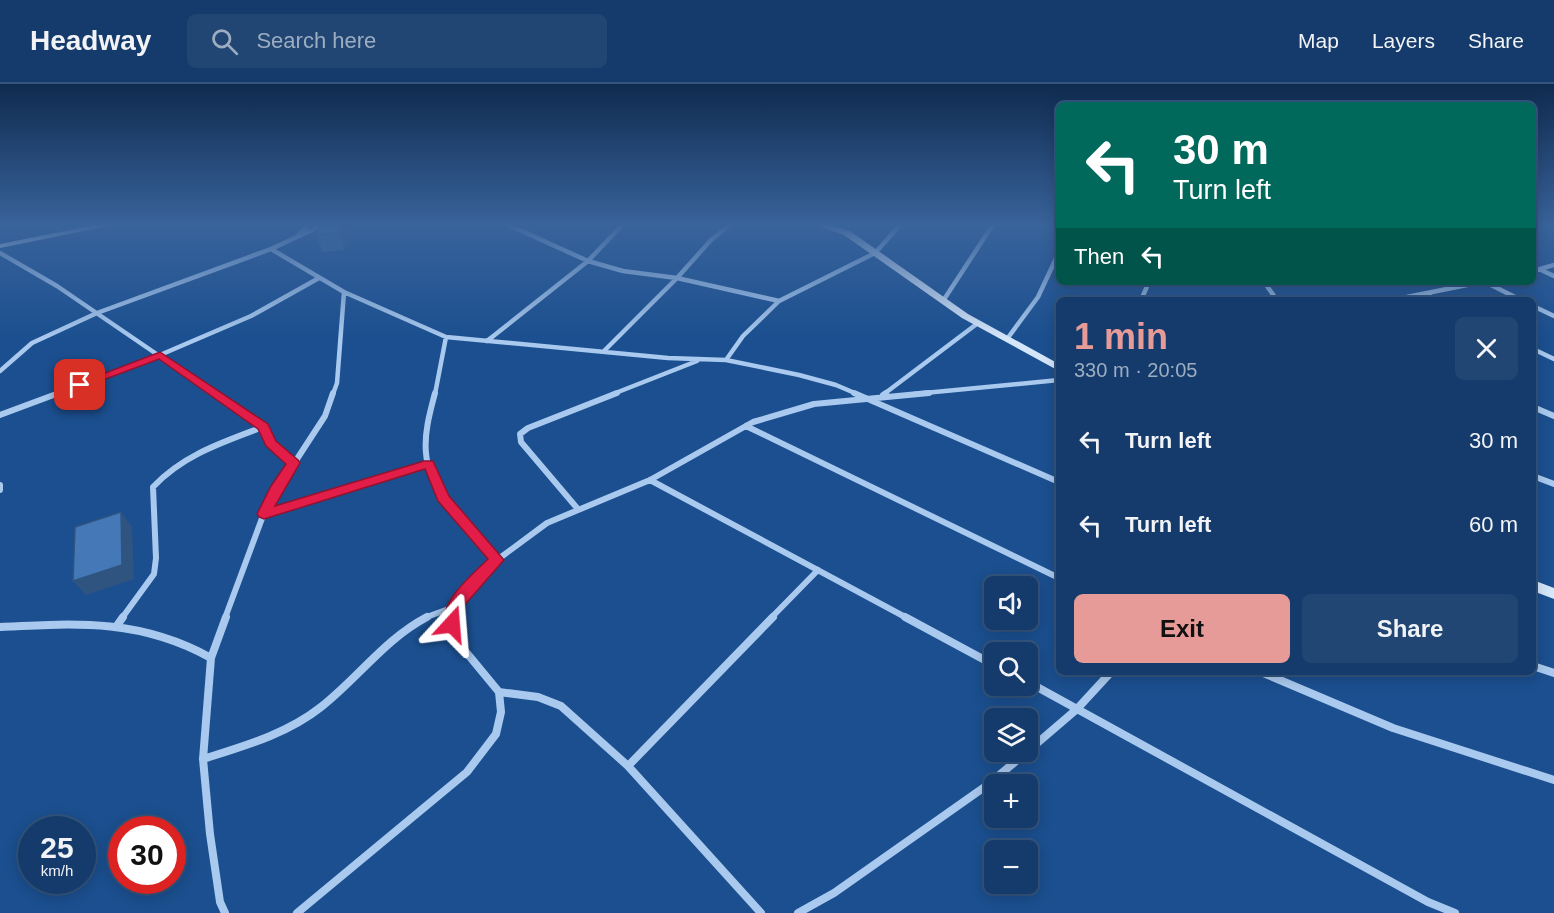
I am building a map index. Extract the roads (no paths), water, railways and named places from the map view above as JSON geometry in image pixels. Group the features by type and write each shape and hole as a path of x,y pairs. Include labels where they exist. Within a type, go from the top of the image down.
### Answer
{"street":[{"path":"15,262 98,313 263,427 270,443 294,463"},
{"path":"0,371 32,342 98,313 237,262"},
{"path":"292,262 344,292 446,337 700,360 726,360 799,375 836,386 1056,481"},
{"path":"487,340 587,262"},
{"path":"590,262 623,271 677,278 779,301"},
{"path":"604,351 692,262"},
{"path":"726,360 743,336 779,301 857,262"},
{"path":"887,262 978,323 1056,366"},
{"path":"944,301 969,262"},
{"path":"1007,339 1038,297 1054,262"},
{"path":"1536,270 1554,265"},
{"path":"1540,269 1554,276"},
{"path":"0,415 160,355 251,316 319,278"},
{"path":"1406,297 1467,285"},
{"path":"1489,285 1515,297"},
{"path":"225,913 220,903 210,834 203,759 211,658 264,514 278,486 325,416 337,383 344,292"},
{"path":"1425,293 1432,297"},
{"path":"1536,307 1554,316"},
{"path":"882,396 978,323"},
{"path":"446,337 426,438 429,464 443,498 497,560"},
{"path":"1536,350 1554,359"},
{"path":"577,508 521,442 520,434 528,428 700,360"},
{"path":"297,913 468,772 496,734 501,712 499,692 461,646 452,624 454,607 466,591 497,560 547,523 577,508 650,480 746,426 814,404 1056,380"},
{"path":"1536,408 1554,416"},
{"path":"746,426 1056,577"},
{"path":"116,627 154,574 156,558 153,487 179,462 263,427"},
{"path":"264,514 429,464"},
{"path":"1536,477 1554,484"},
{"path":"650,480 984,660"},
{"path":"0,485 0,490"},
{"path":"628,766 818,570"},
{"path":"1536,586 1554,594"},
{"path":"203,759 267,737 317,710 343,690 385,645 406,627 430,613 454,607"},
{"path":"0,627 59,624 116,627 171,638 211,658"},
{"path":"1536,667 1554,673"},
{"path":"1038,742 1077,709 1108,675"},
{"path":"1268,675 1393,728 1554,780"},
{"path":"1038,688 1428,902 1455,913"},
{"path":"499,692 538,697 561,706 628,766 761,913"},
{"path":"798,913 834,893 986,786 1014,762"}]}
